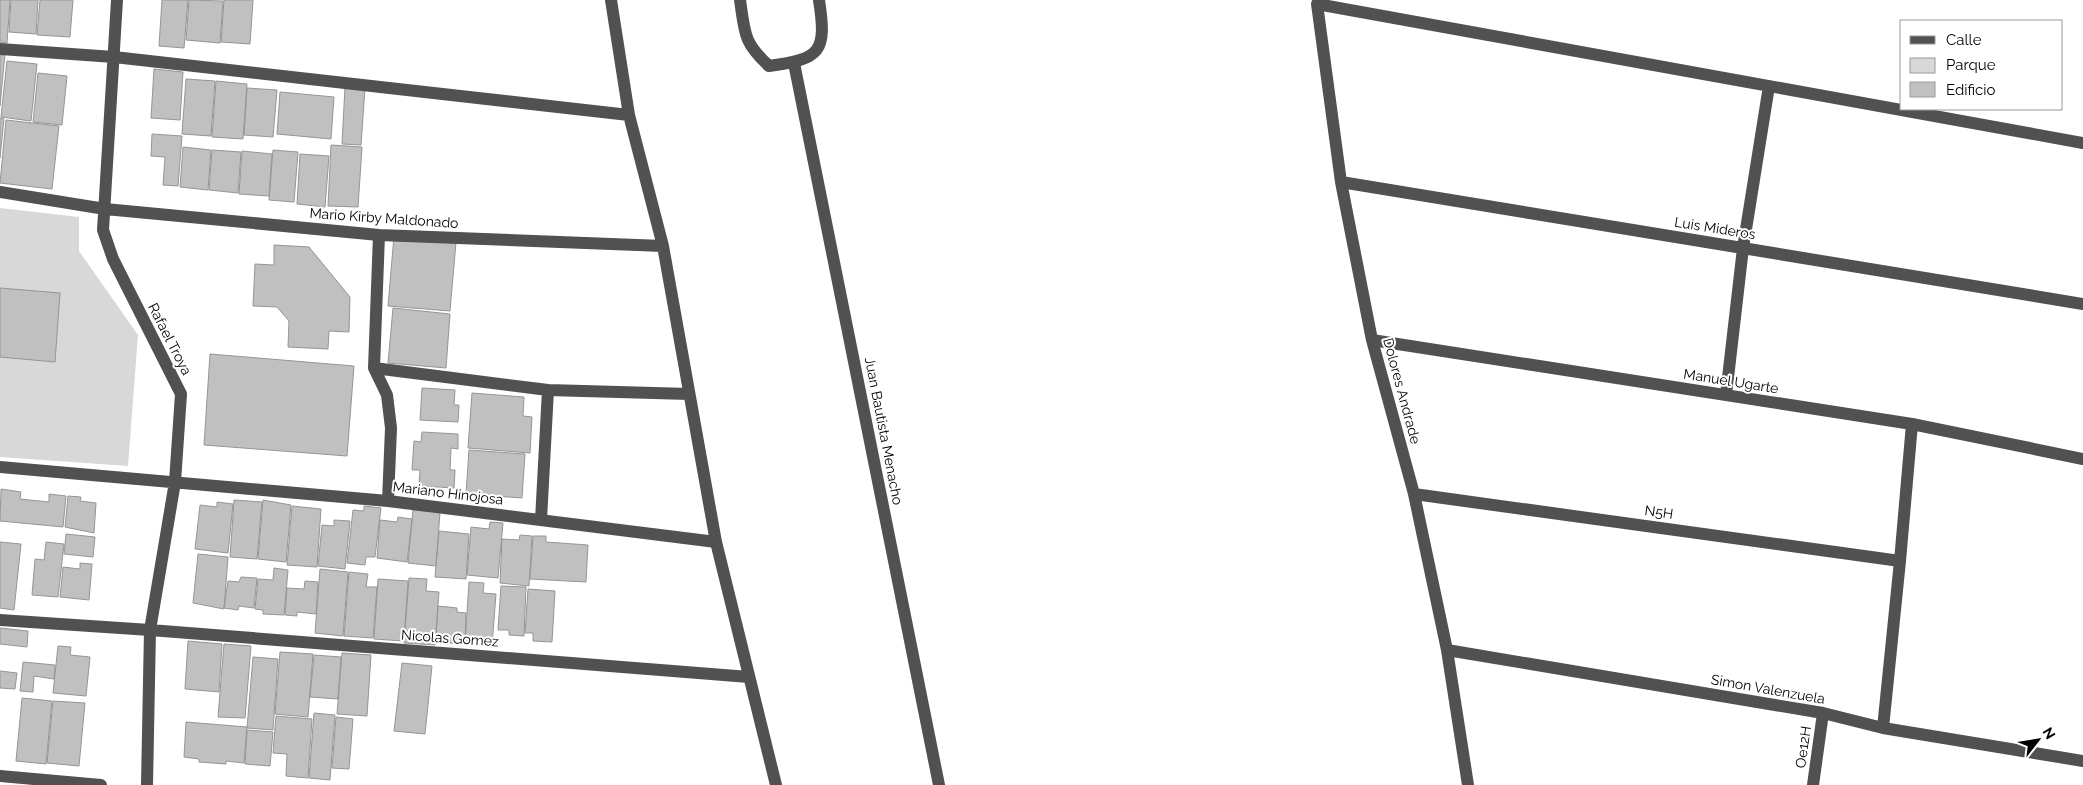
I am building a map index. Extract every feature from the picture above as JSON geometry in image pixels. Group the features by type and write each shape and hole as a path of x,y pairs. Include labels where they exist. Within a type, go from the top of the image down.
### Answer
{"street":[{"name":"Rafael Troya","path":"117,0 103,230 113,260 181,394 175,482 150,630 147,785"},
{"path":"611,0 629,115 663,246 716,542 776,785"},
{"path":"740,0 746,40 770,66 794,63 811,57 822,45 823,26 819,0"},
{"name":"Dolores Andrade","path":"1468,785 1447,650 1414,494 1372,340 1342,182 1317,4 1769,86"},
{"path":"0,49 114,57 629,115"},
{"name":"Juan Bautista Menacho","path":"794,63 939,785"},
{"path":"1726,395 1743,248 1769,86 1900,110"},
{"path":"1901,110 2083,143"},
{"name":"Luis Mideros","path":"1342,182 2083,304"},
{"name":"Mario Kirby Maldonado","path":"0,192 104,209 379,235 663,246"},
{"path":"379,235 374,368 387,395 391,428 388,501"},
{"name":"Manuel Ugarte","path":"1372,340 1912,424 2083,459"},
{"path":"374,368 548,390 689,394"},
{"path":"541,520 548,390"},
{"path":"1883,728 1912,424"},
{"name":"Mariano Hinojosa","path":"0,467 388,501 716,542"},
{"name":"N5H","path":"1414,494 1900,561"},
{"name":"Nicolas Gomez","path":"0,620 748,677"},
{"name":"Simon Valenzuela","path":"1447,650 1823,713 1883,728 2083,761"},
{"name":"Oe12H","path":"1813,785 1823,713"},
{"path":"0,776 102,785"}],"green space":[{"path":"0,208 79,217 79,251 138,335 128,466 0,457"}],"building":[{"path":"0,0 10,0 7,43 0,42"},
{"path":"11,0 38,0 36,34 9,32"},
{"path":"40,0 73,0 70,37 37,35"},
{"path":"162,0 188,0 184,48 159,46"},
{"path":"189,0 223,1 220,43 186,40"},
{"path":"224,0 253,0 250,44 221,42"},
{"path":"0,53 5,54 0,106"},
{"path":"7,61 37,64 31,121 1,117"},
{"path":"154,69 183,72 180,120 151,118"},
{"path":"38,73 67,76 62,125 33,122"},
{"path":"186,79 215,81 211,136 182,134"},
{"path":"216,81 247,84 243,139 212,137"},
{"path":"345,87 365,88 361,145 342,144"},
{"path":"247,88 277,90 273,137 244,135"},
{"path":"280,92 334,97 331,139 277,134"},
{"path":"0,118 4,119 0,158"},
{"path":"6,120 59,126 52,189 0,183"},
{"path":"152,134 182,136 178,186 163,185 165,157 151,156"},
{"path":"331,145 362,147 358,207 328,206"},
{"path":"183,147 211,150 208,190 180,187"},
{"path":"212,150 241,152 238,193 209,190"},
{"path":"273,150 298,152 294,202 269,200"},
{"path":"242,151 272,154 269,196 239,194"},
{"path":"300,154 329,156 325,207 297,204"},
{"path":"394,236 456,242 450,311 388,306"},
{"path":"274,245 309,247 350,297 349,332 329,331 328,349 288,347 289,321 277,307 253,306 255,264 274,265"},
{"path":"0,288 60,293 55,362 0,357"},
{"path":"393,308 450,314 446,368 388,363"},
{"path":"210,354 354,366 347,456 204,445"},
{"path":"422,388 455,390 454,405 459,405 458,422 420,420"},
{"path":"472,393 524,397 523,416 532,417 530,453 468,448"},
{"path":"422,432 458,434 458,449 451,448 450,470 455,470 454,488 419,486 420,470 412,470 414,441 421,442"},
{"path":"469,450 525,454 522,498 466,494"},
{"path":"1,489 21,492 20,499 49,502 49,494 66,496 63,527 0,521"},
{"path":"68,496 81,497 80,501 96,503 94,533 65,527"},
{"path":"234,500 262,502 257,559 230,557"},
{"path":"263,500 291,505 286,562 258,559"},
{"path":"217,502 233,504 228,553 195,549 200,505 217,507"},
{"path":"292,506 321,509 317,567 287,565"},
{"path":"364,506 381,508 375,557 366,557 365,565 347,563 353,510 364,511"},
{"path":"413,510 440,512 436,566 408,563"},
{"path":"398,517 412,519 407,562 377,558 380,520 397,522"},
{"path":"334,520 350,521 345,569 318,566 322,525 334,526"},
{"path":"490,522 503,523 498,578 467,575 471,527 489,529"},
{"path":"439,531 469,534 466,579 435,577"},
{"path":"66,534 95,537 93,557 64,554"},
{"path":"520,535 532,536 529,586 500,583 502,539 519,540"},
{"path":"533,536 546,536 546,542 588,545 586,582 530,579"},
{"path":"0,542 21,544 14,610 0,608"},
{"path":"46,542 64,544 58,597 32,595 35,559 44,560"},
{"path":"198,554 228,557 224,609 193,603"},
{"path":"80,563 92,564 89,600 60,597 63,567 80,569"},
{"path":"274,568 288,570 284,615 263,614 263,610 255,609 258,579 273,580"},
{"path":"320,569 348,572 343,636 315,633"},
{"path":"349,572 368,574 366,587 377,587 373,638 344,636"},
{"path":"241,577 257,578 254,608 239,606 238,610 224,608 228,581 239,582"},
{"path":"409,578 427,579 426,591 439,592 435,645 404,643"},
{"path":"378,579 408,581 404,641 374,639"},
{"path":"305,581 318,582 316,614 297,612 297,616 285,615 287,588 304,589"},
{"path":"469,582 484,583 483,593 496,594 492,646 465,644"},
{"path":"501,586 526,587 524,636 509,635 509,630 498,630"},
{"path":"528,589 555,591 552,642 533,641 533,633 525,633"},
{"path":"438,606 457,608 457,612 466,613 465,644 450,643 450,640 436,639"},
{"path":"0,628 28,631 27,647 0,644"},
{"path":"188,641 222,644 219,692 185,689"},
{"path":"224,644 251,646 245,718 218,717"},
{"path":"58,646 71,647 70,655 90,657 86,696 53,693"},
{"path":"280,652 313,654 308,717 275,714"},
{"path":"342,653 371,655 367,716 337,714"},
{"path":"314,655 341,657 338,699 310,697"},
{"path":"253,657 278,659 273,730 247,728"},
{"path":"23,662 55,665 54,679 34,676 33,692 20,691"},
{"path":"402,663 432,666 425,734 394,731"},
{"path":"0,671 17,673 15,689 0,688"},
{"path":"22,698 52,701 46,764 16,761"},
{"path":"53,701 85,703 79,766 47,763"},
{"path":"314,713 335,715 330,780 309,778"},
{"path":"276,716 312,719 308,778 286,776 287,754 273,753"},
{"path":"336,717 353,719 349,769 332,768"},
{"path":"186,722 247,727 244,763 226,761 226,764 199,762 199,759 184,757"},
{"path":"247,730 273,732 270,766 245,764"}]}
